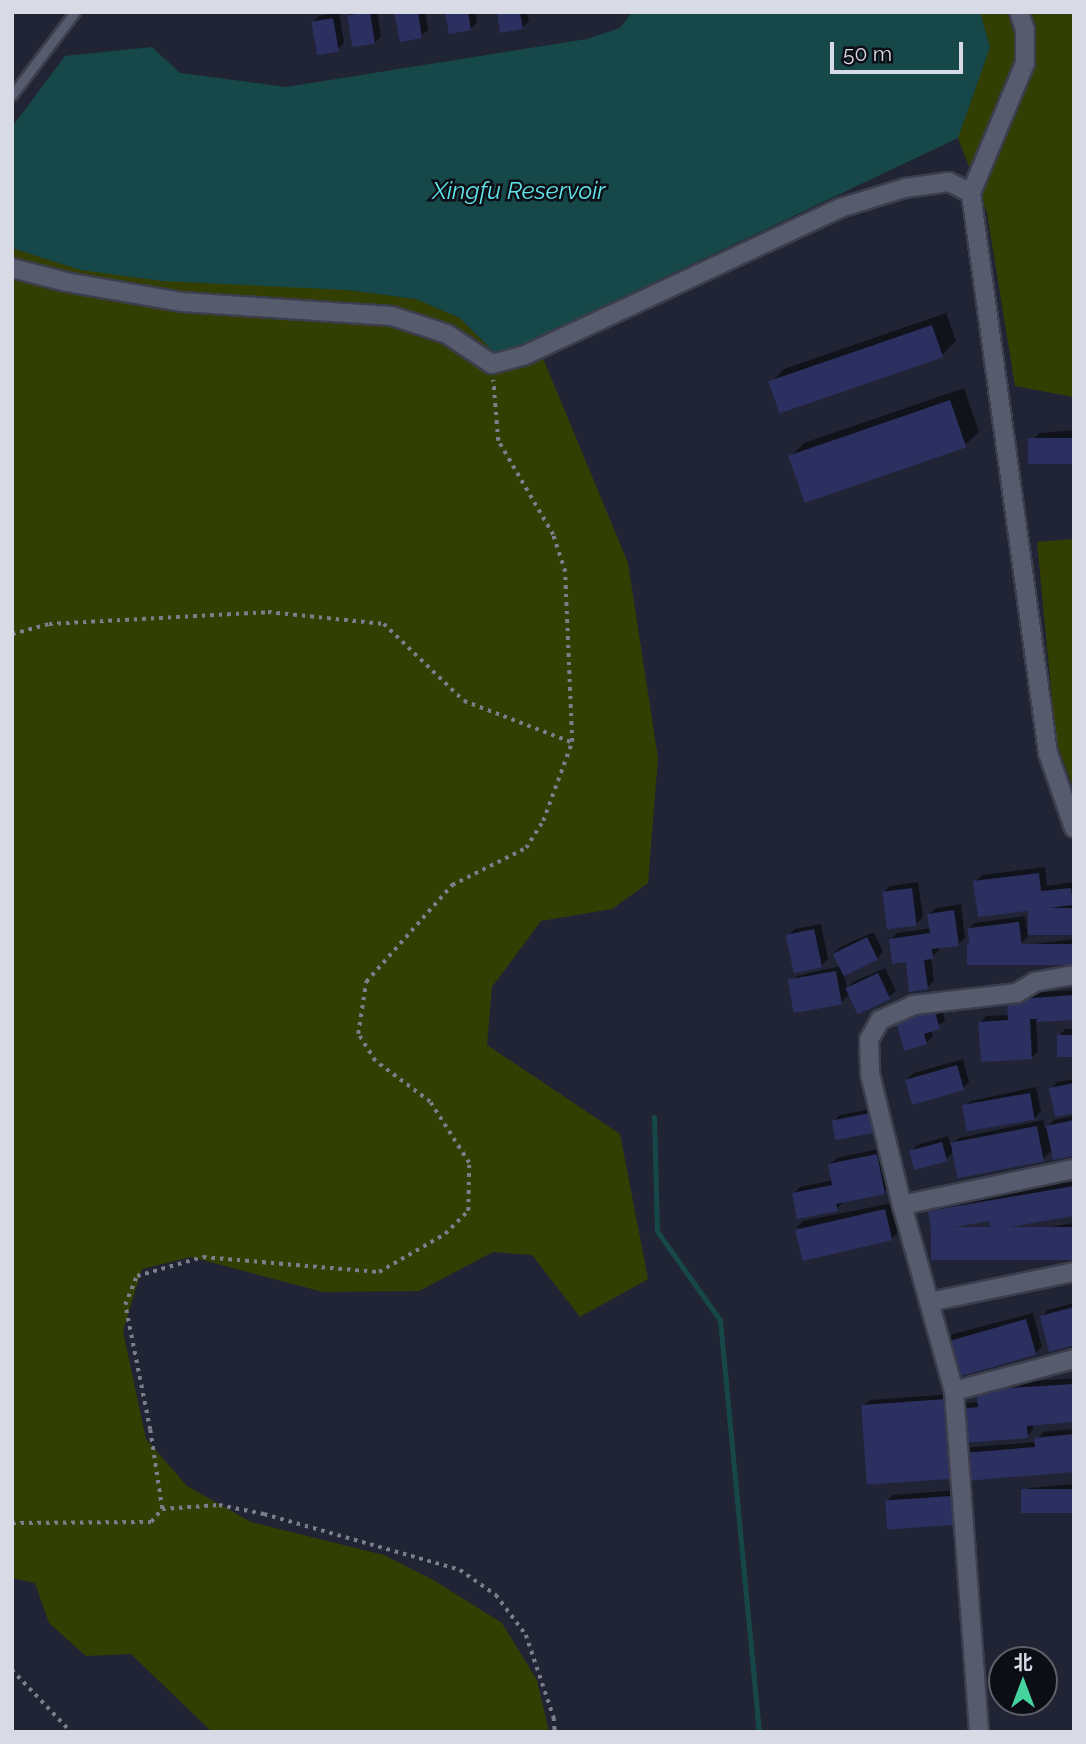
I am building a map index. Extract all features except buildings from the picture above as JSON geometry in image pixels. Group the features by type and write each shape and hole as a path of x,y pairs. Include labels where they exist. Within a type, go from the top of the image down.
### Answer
{"street":[{"path":"1020,12 1025,30 1025,63 971,192 1048,753 1074,828"},
{"path":"12,268 66,282 182,302 392,316 447,334 492,364 525,355 840,208 916,186 949,183 971,192"},
{"path":"979,1732 954,1391 902,1205 870,1074 869,1040 880,1020 914,1005 1017,993 1035,982 1074,975"},
{"path":"902,1205 1074,1169"},
{"path":"929,1302 1074,1272"},
{"path":"954,1391 1074,1359"}],"lane":[{"path":"12,95 75,12"}],"path":[{"path":"12,1523 152,1522 162,1509 150,1430 125,1304 137,1276 203,1257 379,1272 445,1234 468,1210 469,1163 430,1102 375,1061 358,1034 366,982 452,886 526,848 543,821 572,742 565,572 554,535 499,441 492,364"},
{"path":"12,634 49,624 268,612 383,624 464,701 572,742"},
{"path":"162,1509 219,1505 264,1514 460,1570 496,1595 526,1635 554,1718 555,1732"},
{"path":"12,1670 55,1712 71,1732"}],"green space":[{"path":"980,12 1074,12 1074,397 1015,386 987,213 958,138 990,47"},
{"path":"12,248 81,270 348,290 416,299 460,318 498,356 535,339 628,563 658,758 648,883 612,909 541,921 492,987 487,1045 620,1134 648,1279 580,1317 532,1255 493,1252 419,1291 323,1292 191,1257 142,1269 123,1331 146,1439 187,1486 251,1522 384,1555 435,1581 502,1623 537,1680 549,1732 212,1732 131,1654 86,1656 49,1623 35,1583 12,1578"},
{"path":"1074,539 1074,790 1056,741 1037,542"}],"water":[{"name":"Xingfu Reservoir","path":"632,12 980,12 990,47 958,138 498,356 460,318 416,299 348,290 162,281 81,270 12,248 12,127 65,56 152,47 180,73 286,87 587,39 620,28"}],"waterway":[{"path":"654,1117 657,1231 720,1320 759,1732"}]}
